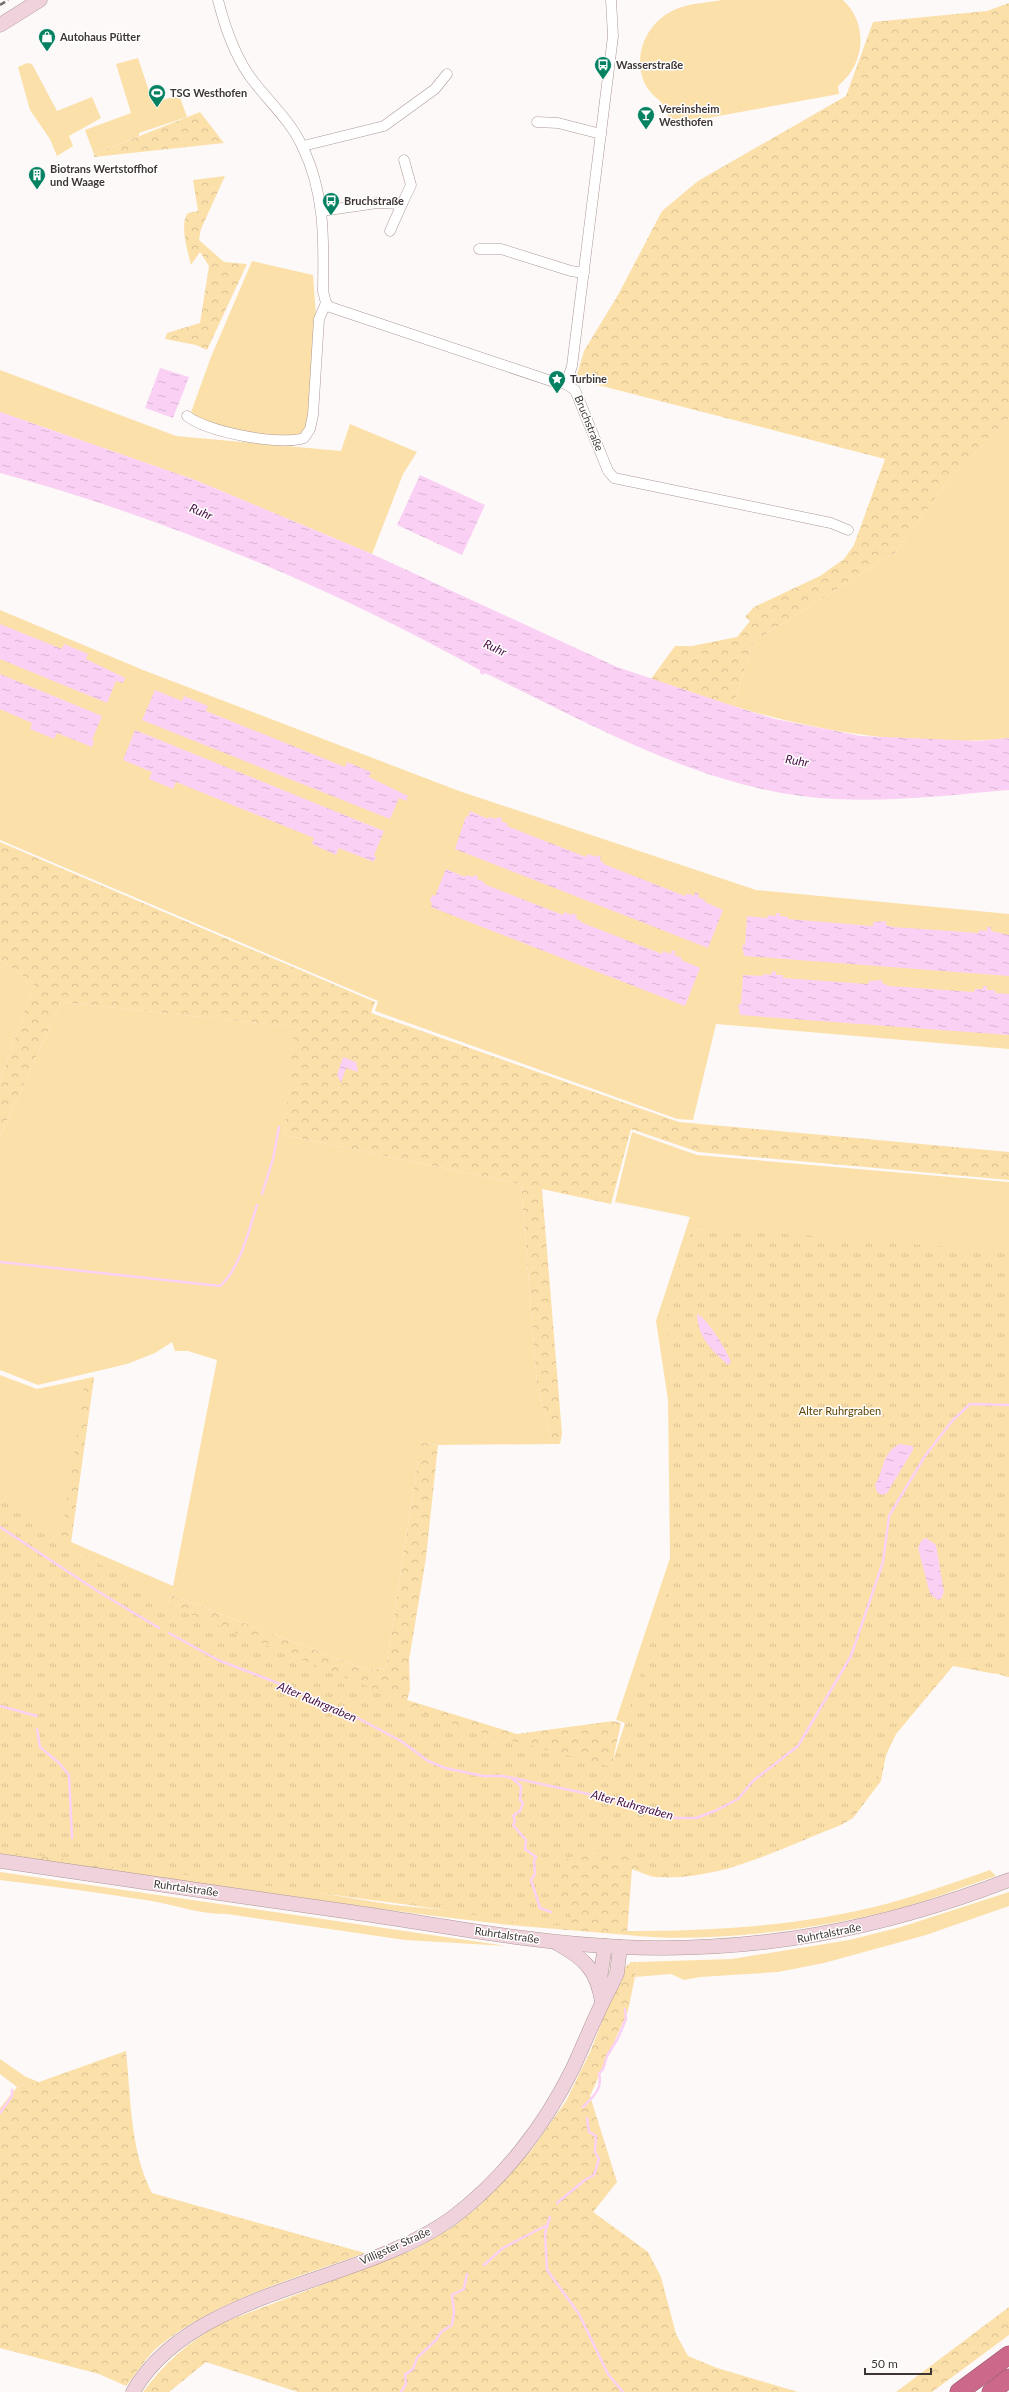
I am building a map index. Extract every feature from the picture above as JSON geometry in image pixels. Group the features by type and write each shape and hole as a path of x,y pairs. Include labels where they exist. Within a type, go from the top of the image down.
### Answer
{"highway":[{"path":"959,2392 1009,2354"},
{"path":"991,2392 1009,2378"}],"main road":[{"path":"0,25 40,0"},
{"name":"Ruhrtalstraße","path":"0,1861 554,1942 620,1947 682,1948 748,1945 820,1935 914,1912 1009,1880"},
{"path":"554,1942 579,1957 595,1976 599,1986 602,2002"},
{"path":"599,1986 605,1946"},
{"name":"Villigster Straße","path":"133,2392 150,2368 166,2352 182,2339 207,2323 412,2241 452,2218 494,2181 534,2134 572,2068 617,1973 620,1947"}],"street":[{"path":"187,416 207,428 233,434 281,439 304,438 310,429 313,415 319,319 326,303 323,291 322,211 303,146 295,132 251,78 238,58 218,0"},
{"path":"566,384 572,366 613,36 611,0"},
{"path":"303,146 384,126 435,89 447,74"},
{"path":"537,122 558,123 601,134"},
{"path":"390,231 411,186 404,160"},
{"path":"322,211 377,203 402,204"},
{"path":"479,249 501,249 571,271 584,273"},
{"name":"Bruchstraße","path":"326,303 338,311 551,381 566,384 575,390 608,471 614,478 831,523 848,530"}],"green space":[{"path":"722,0 843,0 857,21 860,32 860,44 854,67 838,86 839,94 669,125 666,109 647,88 641,73 640,62 644,41 656,23 674,10 691,5"},
{"path":"1009,3 1009,418 947,482 896,552 753,642 733,706 651,679 675,646 692,646 737,637 750,621 745,617 754,607 820,576 844,559 854,545 885,459 594,384 582,383 576,378 584,351 618,295 662,211 698,181 846,96 873,22 987,11"},
{"name":"TSG Westhofen","path":"138,58 153,103 179,95 187,117 139,133 139,136 94,154 85,130 131,113 116,64"},
{"path":"27,63 32,64 57,111 92,97 101,118 69,136 73,146 57,156 50,139 30,110 18,67"},
{"path":"200,112 224,143 94,157 94,154"},
{"path":"225,176 201,229 199,240 224,262 247,264 207,350 196,345 165,339 167,333 200,323 209,266 200,252 191,265 186,246 184,231 185,218 188,213 198,211 193,180"},
{"path":"252,261 313,275 316,317 310,419 305,433 276,436 246,433 232,430 190,415 211,357"},
{"path":"0,370 176,436 341,451 350,424 417,452 403,474 372,554 195,480 0,412"},
{"path":"1009,418 1009,738 974,741 939,741 870,736 800,724 733,706 753,642 896,552 947,482"},
{"path":"0,610 143,670 459,791 756,890 1009,914 1009,1049 716,1024 693,1120 677,1119 375,1011 378,1001 0,840"},
{"path":"0,842 375,1002 371,1013 679,1122 1009,1152 1009,1180 698,1152 631,1129 611,1204 542,1189 562,1434 560,1444 553,1444 537,1384 521,1184 284,1135 295,1027 61,1002 0,1136 0,1081 34,984 0,959"},
{"path":"0,959 34,984 0,1081"},
{"path":"61,1002 296,1027 284,1135 521,1184 537,1384 553,1444 438,1445 418,1442 418,1460 386,1668 367,1670 171,1595 163,1632 0,1710 0,1375 37,1389 94,1377 71,1542 173,1586 217,1360 188,1351 175,1351 172,1342 155,1353 127,1364 38,1385 0,1370 0,1136"},
{"path":"632,1132 697,1155 1009,1182 1009,1411 609,1786 625,1723 616,1720 670,1558 668,1400 656,1321 690,1217 615,1202"},
{"name":"Alter Ruhrgraben","path":"693,1226 1009,1252 1009,1677 972,1663 958,1661 951,1663 892,1739 881,1769 863,1801 840,1823 727,1869 698,1874 675,1876 656,1873 623,1855 605,1849 576,1854 562,1862 555,1877 557,1889 573,1920 558,1914 569,1926 520,1923 439,1909 51,1857 0,1854 0,1493 65,1543 165,1604 398,1699 427,1715 463,1728 611,1767 673,1573 667,1302"},
{"path":"94,1377 70,1548 63,1545 64,1540 61,1539 85,1379"},
{"path":"418,1442 438,1445 426,1558 409,1660 410,1690 407,1700 517,1734 613,1721 621,1723 607,1788 846,1644 981,1648 996,1674 953,1666 896,1734 886,1755 881,1781 853,1818 841,1825 750,1862 727,1869 679,1877 655,1877 632,1869 627,1935 509,1925 504,1856 121,1829 112,1871 9,1855 2,1844 0,1811 163,1632 171,1595 367,1670 386,1668 418,1460"},
{"path":"113,1864 283,1887 394,1905 509,1916 509,1925 360,1906 112,1871"},
{"path":"990,1870 996,1876 889,1911 827,1924 758,1934 690,1938 627,1935 627,1931 692,1930 758,1926 822,1918 886,1904"},
{"path":"0,1872 507,1946 405,1940 227,1914 207,1913 152,1901 0,1880"},
{"path":"1009,1892 1009,1906 926,1935 824,1963 778,1972 700,1977 684,1980 671,1974 635,1977 638,1962 732,1959 849,1940 901,1927"},
{"path":"631,1962 638,1962 628,2011 590,2096 617,2182 593,2212 648,2252 661,2277 676,2334 688,2356 717,2368 798,2392 298,2392 206,2362 169,2392 143,2392 160,2371 179,2353 199,2337 222,2323 413,2250 453,2227 478,2207 530,2152 566,2101 591,2050 622,1970"},
{"path":"126,2051 135,2142 139,2160 152,2193 365,2253 258,2291 206,2315 154,2350 126,2386 99,2374 0,2348 0,2108 17,2087 39,2082"},
{"path":"0,2059 26,2077 39,2082 17,2087 0,2074"},
{"path":"1009,2307 1009,2335 932,2392 896,2392"}],"water":[{"path":"160,368 189,377 173,418 145,408"},
{"name":"Ruhr","path":"0,412 195,480 372,554 617,667 733,706 775,719 861,736 978,741 1009,738 1009,790 900,799 834,799 788,794 743,784 654,754 611,735 485,673 483,675 480,673 480,670 423,639 364,610 246,557 186,533 124,511 63,491 0,473"},
{"path":"420,475 485,505 462,555 397,525"},
{"path":"0,624 62,649 64,644 88,654 86,659 125,678 123,683 116,681 107,703 0,659"},
{"path":"0,674 102,716 92,740 94,741 92,747 57,733 54,739 30,729 32,723 0,709"},
{"path":"155,690 182,701 184,696 208,706 206,711 345,767 347,762 371,772 369,777 408,796 406,801 399,798 390,819 142,720"},
{"path":"135,730 384,831 374,855 376,857 374,862 339,848 336,855 312,844 314,838 176,782 173,789 149,779 152,772 123,760"},
{"path":"470,811 488,819 489,817 496,819 498,817 502,818 501,821 508,824 507,826 586,857 588,854 596,857 597,855 601,857 600,860 606,865 685,896 687,893 694,896 695,892 699,894 698,897 705,900 705,902 723,910 708,948 455,849 466,816 468,817"},
{"path":"446,869 465,877 466,875 473,877 474,875 478,876 477,879 484,882 484,884 563,915 564,912 572,915 573,913 577,915 576,918 583,923 662,954 663,951 671,954 672,950 676,952 674,955 682,958 681,960 700,968 685,1006 431,907 432,903 430,902 432,895 435,896"},
{"path":"776,913 780,913 780,916 788,917 788,919 873,926 873,922 886,921 886,925 893,927 979,933 979,930 987,931 987,927 991,927 991,931 1009,935 1009,976 744,956 742,945 745,945 747,916 767,918 768,915 776,916"},
{"path":"772,971 776,972 776,975 783,975 783,978 868,984 869,981 882,980 882,983 889,986 974,992 975,989 983,989 983,986 987,986 987,990 995,990 995,993 1009,994 1009,1035 740,1015 738,1004 741,1004 743,975 771,975"},
{"path":"343,1057 356,1062 358,1072 346,1068 341,1083 337,1075"},
{"path":"697,1314 706,1322 722,1343 731,1362 728,1365 706,1342 700,1330"},
{"path":"899,1444 913,1446 913,1450 887,1493 882,1495 877,1492 875,1485 886,1458 889,1453"},
{"path":"926,1538 936,1545 944,1592 941,1599 938,1600 930,1594 918,1548 921,1541"}],"waterway":[{"path":"262,1194 273,1159 279,1127"},
{"path":"0,1262 220,1286 233,1270 243,1248 257,1205"},
{"name":"Alter Ruhrgraben","path":"169,1633 218,1660 288,1687 350,1714 401,1741 428,1761 445,1768 483,1776 503,1776 603,1797 675,1818 696,1818 715,1811 738,1799 753,1781 798,1746 851,1656 883,1562 889,1516 925,1456 952,1421 970,1404 1009,1405"},
{"name":"Alter Ruhrgraben","path":"0,1527 99,1592 159,1628"},
{"path":"0,1706 37,1716"},
{"path":"37,1729 40,1747 59,1763 69,1775 72,1838"},
{"path":"513,1779 521,1786 520,1800 523,1803 520,1811 513,1816 515,1821 513,1825 526,1840 525,1849 536,1857 534,1861 535,1874 531,1880 540,1908 551,1912"},
{"path":"583,2107 594,2096 600,2084 599,2074 603,2069 607,2056 618,2038 626,2019 625,2009"},
{"path":"0,2113 12,2096 12,2090"},
{"path":"557,2203 585,2180 594,2175 599,2159 595,2152 596,2136 589,2132 587,2118"},
{"path":"550,2217 545,2232 547,2270 579,2314 608,2374 623,2392"},
{"path":"484,2265 503,2248 545,2226"},
{"path":"401,2392 406,2384 405,2375 413,2369 417,2358 436,2340 441,2332 452,2325 454,2312 452,2295 464,2289 467,2274"}],"railway":[{"path":"0,5 8,0"}],"place":[{"name":"Autohaus Pütter","path":"47,52"},
{"name":"Wasserstraße","path":"603,80"},
{"name":"TSG Westhofen","path":"157,108"},
{"name":"Vereinsheim Westhofen","path":"646,130"},
{"name":"Biotrans Wertstoffhof und Waage","path":"37,190"},
{"name":"Bruchstraße","path":"331,216"},
{"name":"Turbine","path":"557,394"}]}
